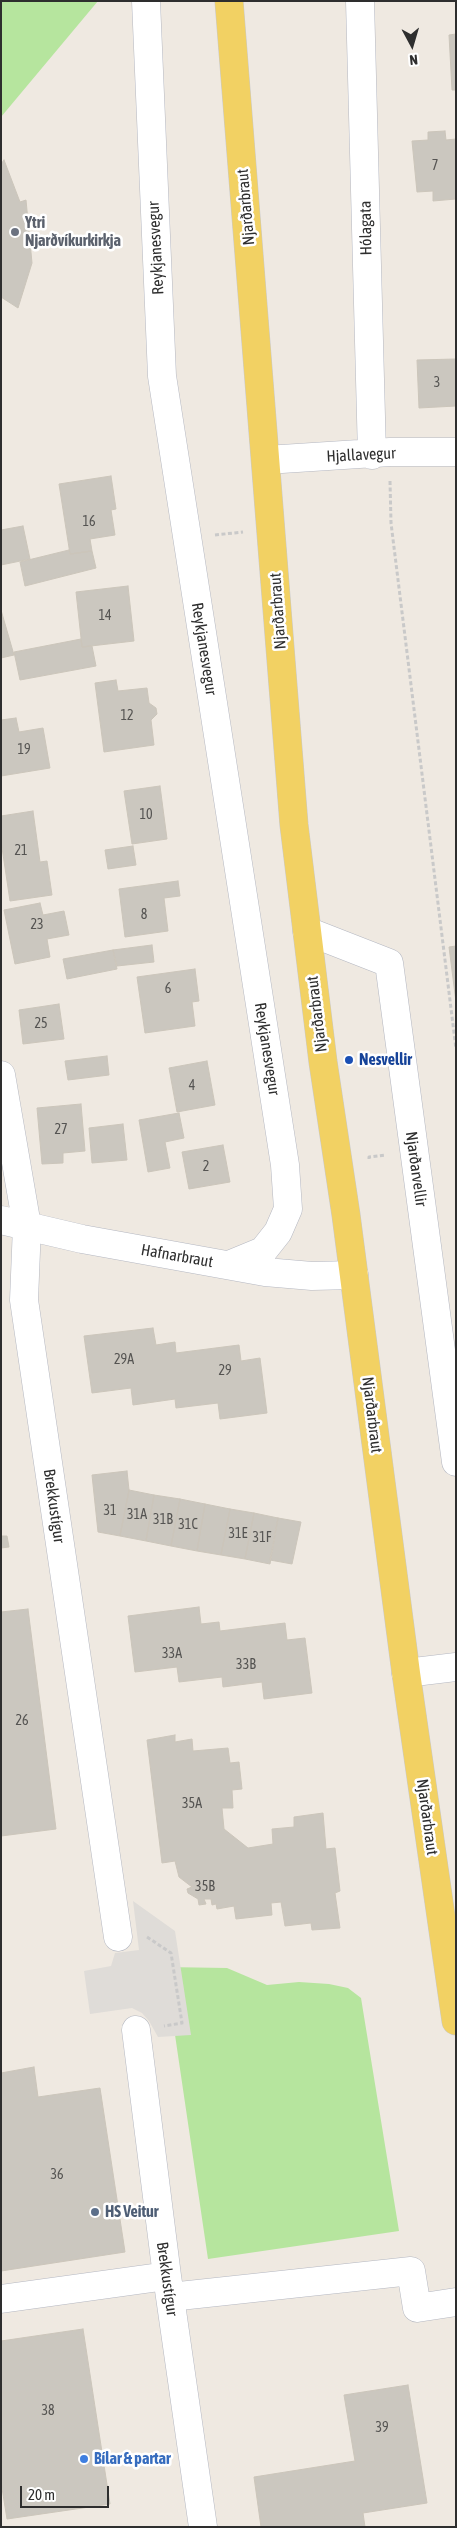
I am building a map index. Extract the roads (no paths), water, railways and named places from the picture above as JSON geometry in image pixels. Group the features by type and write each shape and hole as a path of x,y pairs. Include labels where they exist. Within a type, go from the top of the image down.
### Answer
{"main road":[{"name":"Njarðarbraut","path":"229,1 294,825 323,1062 354,1275 406,1673 456,2021"}],"street":[{"name":"Reykjanesvegur","path":"146,1 162,376 285,1165 288,1209 278,1232 263,1251 229,1265"},
{"name":"Hólagata","path":"360,1 381,454"},
{"name":"Hjallavegur","path":"266,460 456,452"},
{"name":"Njarðarvellir","path":"307,931 389,963 456,1462"},
{"name":"Brekkustígur","path":"1,1075 14,1223 24,1300 117,1926"},
{"name":"Hafnarbraut","path":"14,1223 82,1239 265,1272 312,1276 354,1275"},
{"path":"406,1673 456,1666"},
{"name":"Brekkustígur","path":"136,2030 168,2287 203,2527"},
{"path":"1,2300 410,2271 417,2308 456,2302"}],"place":[{"name":"Ytri Njarðvíkurkirkja","path":"15,232"},
{"name":"Nesvellir","path":"349,1060"},
{"name":"HS Veitur","path":"95,2212"},
{"name":"Bílar & partar","path":"84,2459"}]}
